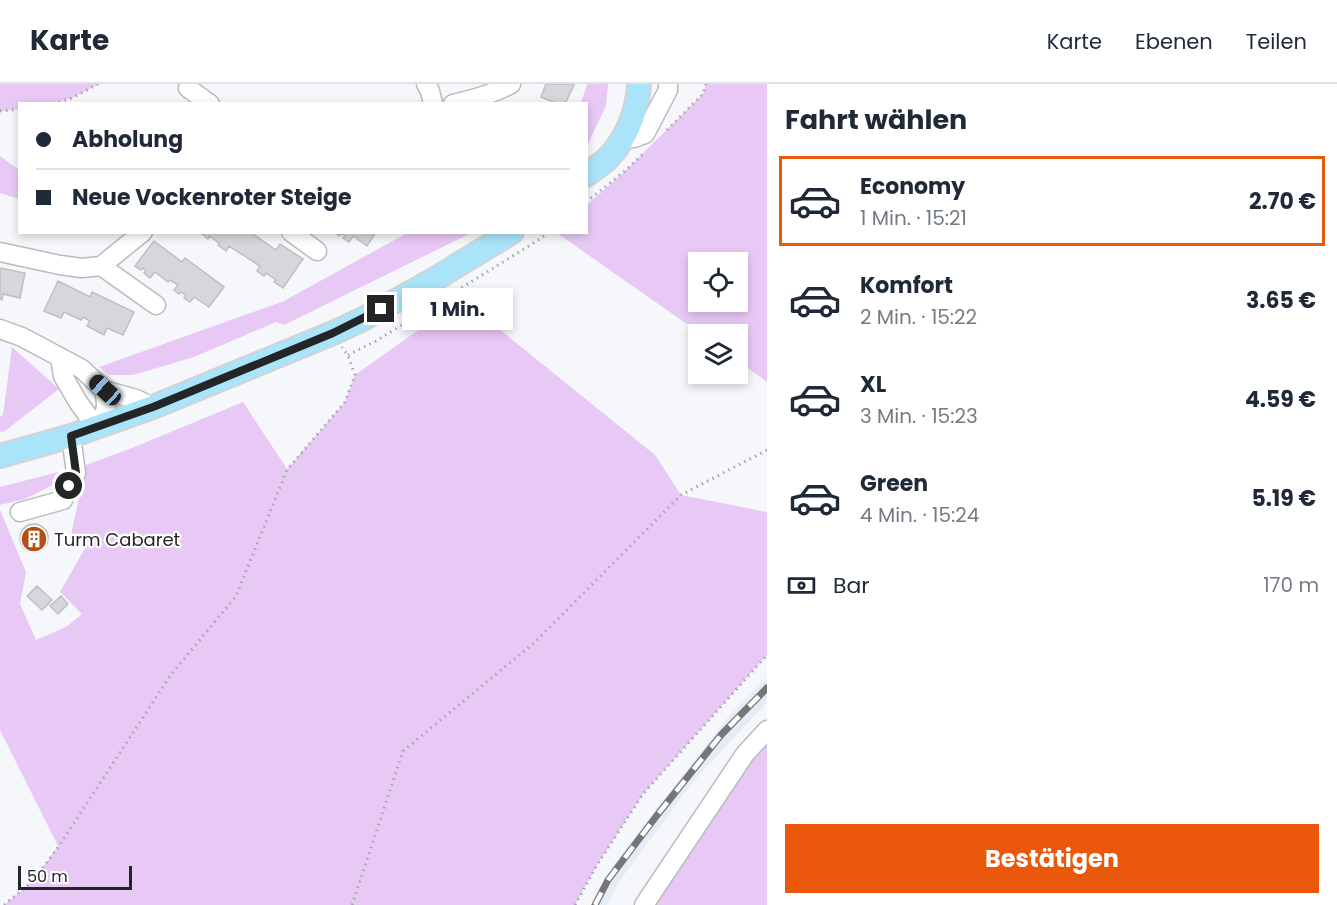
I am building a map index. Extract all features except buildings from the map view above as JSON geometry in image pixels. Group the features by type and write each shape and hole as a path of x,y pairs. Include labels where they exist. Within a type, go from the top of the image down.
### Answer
{"main road":[{"path":"588,173 609,156 624,137 636,109 639,84"},
{"path":"0,456 97,428 333,333 435,279 509,234"}],"street":[{"path":"426,84 433,102"},
{"path":"461,102 503,89 511,84"},
{"path":"624,137 634,138 645,134 668,90 668,84"},
{"path":"188,88 207,102"},
{"path":"0,252 71,267 101,266 138,234"},
{"path":"294,234 317,251"},
{"path":"101,266 156,305"},
{"path":"0,328 82,369 105,390 136,399 153,407"},
{"path":"60,358 63,376 97,428 105,414 107,402 105,390"},
{"path":"20,512 63,500 76,473 71,436"},
{"path":"644,905 746,754 767,730"}],"path":[{"path":"59,102 98,84"},
{"path":"0,111 18,109"},
{"path":"4,905 33,881 170,676 236,596 287,470 345,402 355,375 348,356 376,341 546,234"},
{"path":"352,905 403,751 535,642 681,495 767,450"},
{"path":"575,905 643,794 767,655"}],"shaded area":[{"path":"0,84 99,84 72,98 57,102 18,102 18,109 0,111"},
{"path":"587,84 608,84 606,106 588,144 588,102 581,102"},
{"path":"706,84 767,84 767,382 748,368 748,324 688,325 558,234 588,234 588,204 703,94"},
{"path":"0,156 18,169 18,199 0,193"},
{"path":"405,234 469,234 284,325 276,322 194,357 133,375 109,375 99,367 284,301"},
{"path":"462,299 655,455 681,495 767,512 767,655 643,794 597,865 575,905 4,905 33,881 58,846 0,730 0,510 26,572 20,604 36,640 66,627 82,614 60,592 88,543 71,535 86,465 243,402 287,469 345,402 355,375"},
{"path":"12,347 59,389 5,431 0,432 0,416 3,415"},
{"path":"58,472 61,481 25,499 0,505 0,487"},
{"path":"767,678 767,702 693,782 618,883 607,905 591,905 614,864 729,716"},
{"path":"767,730 767,905 644,905"}],"railway":[{"path":"595,905 608,880 658,814 721,735 767,688"}],"place":[{"name":"Turm Cabaret","path":"34,539"}],"route":[{"path":"69,486 76,473 71,436 153,407 333,333 381,309"}]}
